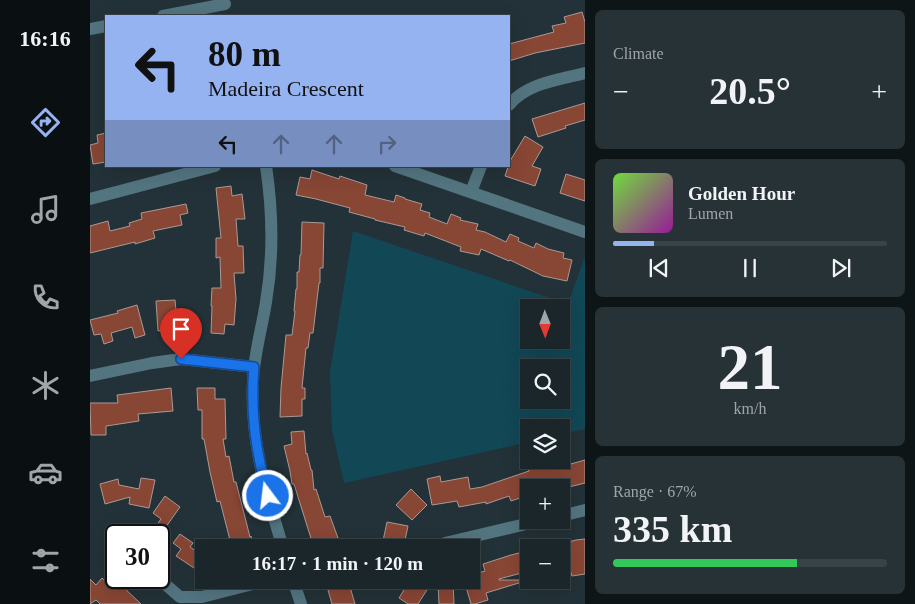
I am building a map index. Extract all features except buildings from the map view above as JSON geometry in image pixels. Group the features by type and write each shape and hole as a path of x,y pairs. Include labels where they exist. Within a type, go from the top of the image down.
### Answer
{"street":[{"path":"170,15 226,7"},
{"path":"90,29 105,26"},
{"path":"510,104 527,90 545,83 585,73"},
{"path":"90,199 211,167"},
{"path":"266,167 272,212 272,259 254,367 252,404 256,446 281,539"},
{"path":"398,167 585,232"},
{"path":"471,192 481,167"},
{"path":"90,376 181,359 254,367"},
{"path":"570,514 585,510"},
{"path":"462,539 520,525"},
{"path":"170,588 180,597 202,597 233,589"},
{"path":"296,589 301,604"}],"shaded area":[{"path":"353,231 553,299 520,299 520,349 570,349 570,299 585,256 585,429 570,432 570,419 520,419 520,444 344,483 332,430 330,372"}],"route":[{"path":"181,359 254,367 252,404 256,446 268,496"}]}
